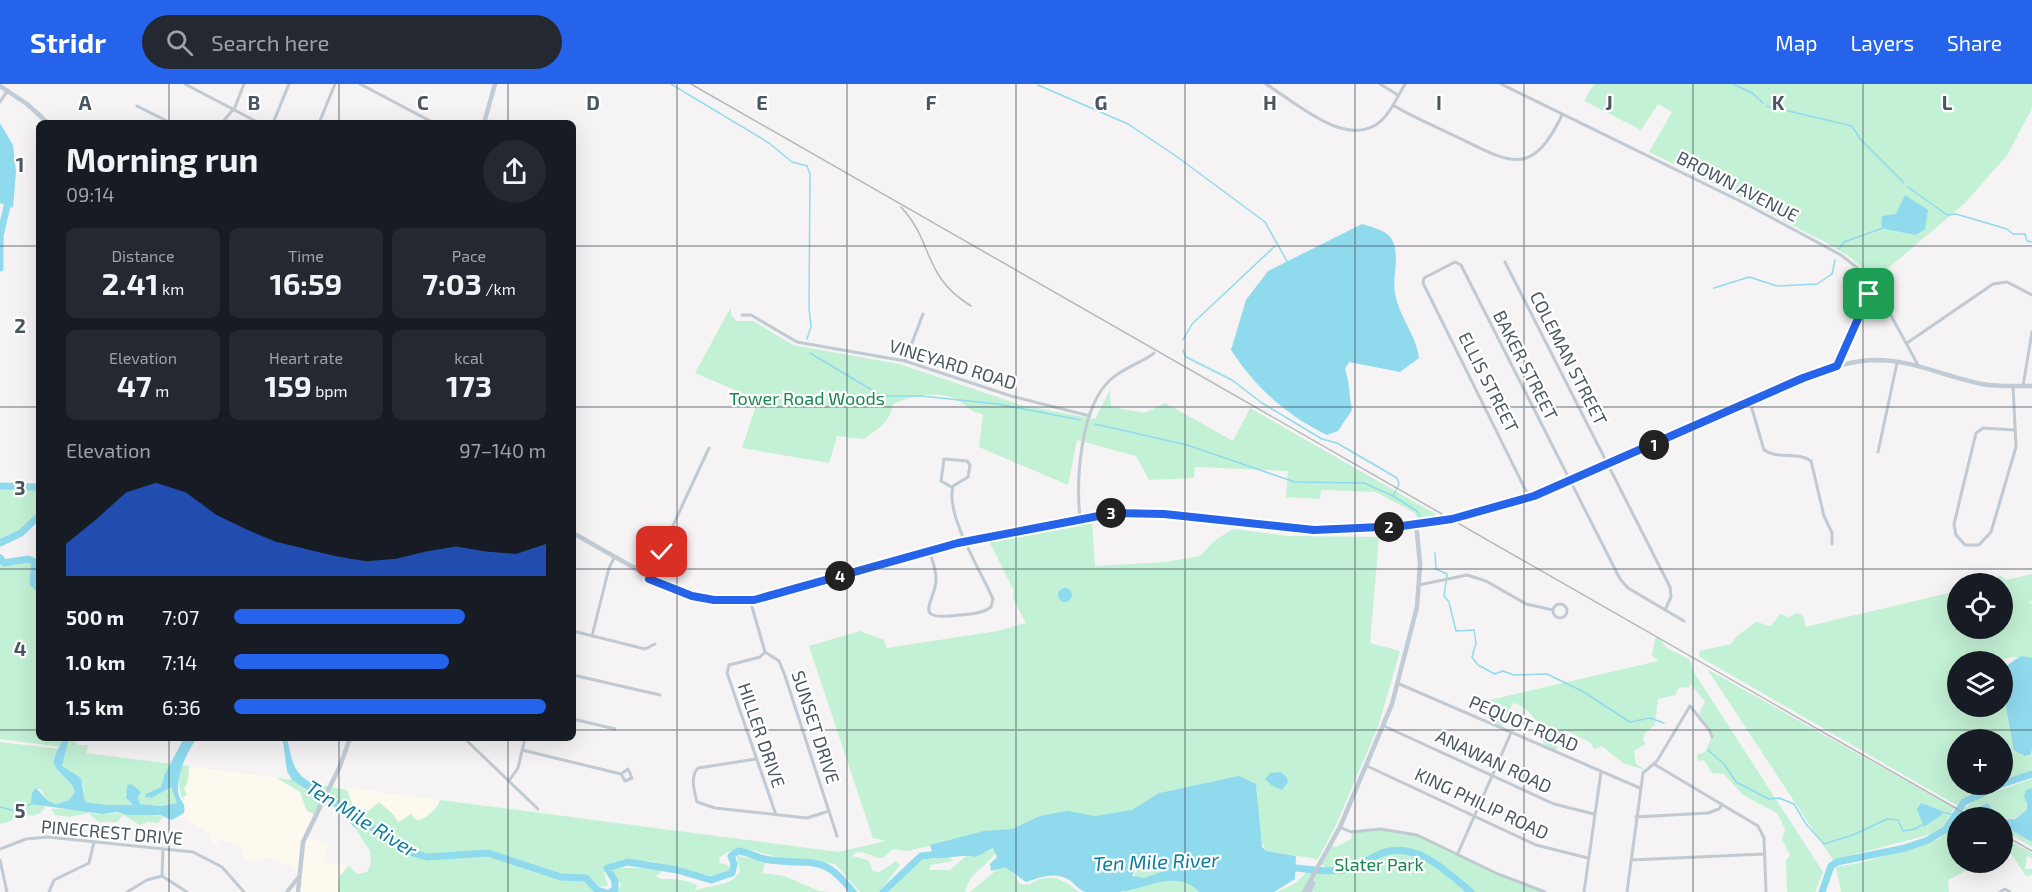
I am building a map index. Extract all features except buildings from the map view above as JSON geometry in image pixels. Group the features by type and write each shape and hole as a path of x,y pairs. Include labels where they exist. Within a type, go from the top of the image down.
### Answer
{"main road":[{"path":"485,120 495,84"},
{"path":"0,86 44,120"},
{"path":"576,536 649,579 692,596 714,600 750,600 774,596 929,550 1080,518 1133,512 1314,530 1416,523 1467,516 1529,497 1610,465 1837,366 1868,361 1898,362 1918,365 1981,384 2032,386"},
{"path":"1309,892 1384,726 1412,632 1419,585 1416,523"},
{"path":"298,892 303,842 329,789 348,741"},
{"path":"1304,892 1316,875"}],"street":[{"path":"185,84 253,120"},
{"path":"225,120 233,110 244,84"},
{"path":"274,120 290,84"},
{"path":"320,120 335,84"},
{"path":"360,84 428,120"},
{"path":"1266,84 1330,125 1347,131 1360,130 1377,124 1393,105 1406,84"},
{"path":"1380,84 1398,95"},
{"name":"BROWN AVENUE","path":"1501,84 1748,205 1841,255 1860,270 1872,286 1918,365"},
{"path":"0,102 8,90"},
{"path":"1393,105 1488,152 1511,159 1521,159 1539,151 1548,143 1562,115"},
{"path":"137,106 165,120"},
{"name":"BAKER STREET","path":"1423,280 1457,262 1620,579 1628,588 1684,621"},
{"name":"COLEMAN STREET","path":"1506,262 1670,587 1671,597 1665,610"},
{"name":"ELLIS STREET","path":"1423,280 1529,497"},
{"path":"1907,343 1994,284 2007,282 2032,295"},
{"path":"1837,366 1872,286"},
{"name":"VINEYARD ROAD","path":"742,315 751,315 797,342 905,361 1017,397 1090,416"},
{"path":"905,361 924,315"},
{"path":"2022,386 2032,332"},
{"path":"1080,518 1079,479 1090,416 1098,395 1107,382 1128,366 1154,353"},
{"path":"1878,452 1898,362"},
{"path":"2013,386 2016,447 1991,532 1979,545 1965,545 1956,535 1954,524 1976,433 1983,428 2015,430"},
{"path":"1750,402 1764,450 1777,455 1805,457 1810,461 1824,516 1832,533 1832,544"},
{"path":"649,579 708,448"},
{"path":"929,550 937,580 929,598 928,608 932,614 938,618 976,613 991,607 993,598 966,541 953,502 952,488 959,481 968,477 970,465 967,461 944,459 940,481 952,488"},
{"path":"592,636 609,565 614,558"},
{"path":"1419,585 1467,574 1480,578 1526,604 1553,610"},
{"name":"SUNSET DRIVE","path":"750,600 765,652 779,661 837,836"},
{"path":"1556,605 1562,605 1567,612 1560,618 1555,616 1553,610 1556,605"},
{"path":"576,632 645,649 655,644"},
{"name":"HILLER DRIVE","path":"765,652 760,657 729,665 728,673 776,815"},
{"path":"576,676 660,695"},
{"name":"PEQUOT ROAD","path":"1397,683 1640,788"},
{"path":"1627,892 1642,773 1654,764 1690,706 1710,730 1712,737"},
{"path":"576,720 615,729"},
{"name":"ANAWAN ROAD","path":"1384,726 1493,774 1554,804 1594,814"},
{"path":"1458,853 1511,733"},
{"path":"467,741 538,809"},
{"path":"509,781 516,772 524,741"},
{"path":"522,750 621,774 625,781 632,778 628,769 621,774"},
{"path":"756,759 698,768 693,780 697,802 702,805 807,818 829,811"},
{"path":"1654,764 1758,826 1763,833 1766,892"},
{"name":"KING PHILIP ROAD","path":"1367,766 1536,845 1588,858"},
{"path":"1584,892 1601,772"},
{"path":"1636,817 1708,813 1719,809 1722,805"},
{"path":"1340,827 1351,832 1380,829 1408,833 1458,853 1498,874 1545,892"},
{"name":"PINECREST DRIVE","path":"0,849 39,837 193,852 212,860 232,876 244,892"},
{"path":"49,892 54,880 89,863 94,842"},
{"path":"162,876 163,849"},
{"path":"1631,860 1764,854"},
{"path":"0,860 7,892"},
{"path":"127,892 152,878 162,876 187,892"},
{"path":"287,892 298,878"},
{"path":"2000,892 2005,889 2010,892"}],"shaded area":[{"path":"189,766 277,778 300,791 305,808 315,815 306,836 329,845 326,855 329,859 324,863 345,865 346,869 340,875 338,892 300,892 298,871 291,866 269,858 248,861 242,857 243,851 239,846 219,838 217,845 211,843 210,834 180,816 184,813 182,799"},
{"path":"335,786 440,800 440,803 421,820 409,816 398,822 381,806 362,812 352,804 347,790"}],"green space":[{"path":"1594,84 2032,84 2032,108 2008,154 1964,204 1873,281 1857,263 1837,249 1649,152 1672,112 1658,104 1641,130 1584,101"},
{"name":"Tower Road Woods","path":"731,307 731,315 736,321 753,321 793,345 899,364 1021,405 1095,419 1110,390 1111,407 1145,413 1165,403 1233,441 1250,408 1439,516 1418,520 1415,513 1376,492 1321,490 1320,499 1286,497 1288,471 1195,467 1194,478 1149,480 1136,456 1077,440 1068,485 979,447 983,414 943,395 917,396 893,404 886,421 864,439 837,436 829,463 742,448 758,400 695,373"},
{"path":"28,485 36,486 36,519 21,533 0,543 0,486 19,488"},
{"path":"1092,522 1095,566 1165,562 1200,556 1214,541 1233,529 1288,536 1379,537 1370,643 1400,651 1379,724 1336,825 1318,859 1267,851 1260,840 1257,788 1216,781 1159,793 1156,812 1095,816 1084,814 1038,828 1001,830 907,851 893,849 883,858 857,852 852,856 868,860 873,871 879,872 896,861 900,865 879,892 860,892 835,864 794,861 754,851 736,850 720,857 719,863 726,864 732,870 721,877 681,871 651,861 611,864 604,873 608,886 599,887 593,881 588,881 595,892 338,892 340,875 349,866 357,874 367,872 371,864 370,851 345,808 311,783 347,790 352,804 362,812 367,812 379,802 394,815 398,822 411,814 417,821 425,818 440,800 839,852 885,841 873,838 809,646 860,631 884,640 887,648 998,631 1026,623 1013,598 1014,591 989,541"},
{"path":"0,558 4,563 28,559 35,562 33,583 36,586 36,741 64,741 62,747 0,739"},
{"path":"2032,574 2032,601 2029,602 2032,604 2032,658 2013,657 2013,651 1947,651 1947,717 2013,717 2013,699 2032,754 2032,772 2013,777 2013,729 1947,729 1947,795 1974,795 1956,805 1700,657 1699,651 1731,644 1737,636 1756,622 1771,626 1780,614 1788,617 1798,613 1804,617 1805,627 1947,593 1947,639 2013,639 2013,578"},
{"path":"1658,637 1667,648 1689,659 1695,674 1823,872 1815,892 1787,892 1786,861 1790,855 1782,839 1785,829 1777,813 1743,795 1724,774 1712,773 1704,760 1698,761 1697,755 1705,752 1713,734 1699,714 1705,702 1690,683 1689,687 1679,688 1675,695 1658,699 1655,725 1645,733 1643,740 1646,744 1634,751 1636,764 1645,770 1623,763 1602,746 1594,749 1591,743 1565,730 1560,736 1556,752 1543,745 1543,740 1549,736 1550,729 1537,721 1525,708 1513,703 1501,727 1491,722 1496,706 1490,700 1658,661 1652,655 1655,639"},
{"path":"1707,669 1952,807 1947,807 1947,820 1944,825 1932,834 1833,860"},
{"path":"68,741 75,741 78,745 89,745 86,753 172,764 164,776 161,787 146,797 152,798 171,787 177,803 161,806 140,804 138,797 125,793 126,798 133,805 85,802 83,785 62,766"},
{"path":"0,742 59,749 54,757 58,772 73,784 75,792 69,800 56,804 48,801 40,789 36,789 34,793 45,808 41,812 32,816 16,814 11,821 0,824"},
{"path":"181,765 189,766 188,781 184,789 187,794 182,799 178,782"},
{"path":"277,778 293,780 320,797 323,800 315,815 307,811 300,792"},
{"path":"2032,779 2032,788 2026,790 2027,810 2015,818 2013,818 2013,807 1966,807 1986,795 2013,795 2013,786"},
{"path":"73,808 95,814 124,813 163,817 158,823 148,822 140,825 123,815 117,822 99,822 88,813 69,817 55,815 51,809"},
{"name":"Slater Park","path":"1367,829 1408,832 1431,840 1501,876 1545,892 1277,892 1295,883 1310,870 1322,873 1325,867 1322,864 1332,845 1336,847 1351,839 1352,833"},
{"path":"1947,830 1947,873 1961,873 1948,880 1949,892 1841,892 1836,867 1864,862 1939,839"},
{"path":"2013,831 2032,842 2032,847 2013,836"},
{"path":"1001,843 993,857 972,877 965,892 889,892 920,859 950,858 954,861 931,865 929,870 950,870 972,851 984,853"},
{"path":"2013,843 2032,853 2032,859 2027,856 2025,869 2032,869 2032,875 2026,876 2013,856"},
{"path":"737,856 766,861 762,873 784,876 819,891 831,892 618,892 621,884 610,877 611,870 617,868 657,868 661,872 656,876 660,879 692,883 697,885 695,891 726,883 736,877 740,872"},
{"path":"1006,862 1020,884 1028,885 1042,879 1055,878 1079,892 970,892"},
{"path":"1150,864 1165,866 1195,882 1198,892 1124,892 1137,871"}],"water":[{"path":"0,123 13,145 16,172 13,208 0,203"},
{"path":"1905,195 1928,210 1925,229 1916,235 1885,229 1881,226 1882,216 1896,214"},
{"path":"1362,224 1385,233 1394,244 1395,293 1400,310 1415,341 1419,358 1400,372 1349,362 1345,369 1352,410 1338,431 1327,435 1285,410 1250,376 1231,350 1246,300 1268,271"},
{"path":"1062,588 1068,588 1072,595 1068,602 1062,602 1058,598 1058,592"},
{"path":"2021,656 2032,658 2032,749 2031,754 2025,756 2014,750 2013,729 2010,729 2008,717 2013,717 2013,661"},
{"path":"62,741 68,741 62,766 81,778 85,802 133,805 126,798 127,785 131,784 141,792 138,797 140,804 161,806 177,803 171,787 152,798 145,797 146,794 161,787 164,776 182,741 195,741 189,750 178,782 184,813 172,820 160,815 128,815 117,812 102,814 31,804 32,793 36,788 48,801 56,804 69,800 75,792 55,766 56,754"},
{"path":"288,741 292,761 299,773 341,803 355,820 357,826 355,828 334,807 292,780 287,771 283,742"},
{"path":"1280,772 1286,776 1288,782 1282,790 1265,779 1270,773"},
{"path":"1239,776 1256,784 1262,847 1267,851 1296,856 1295,879 1274,892 1199,892 1181,881 1171,881 1119,892 1086,892 1060,876 1049,876 1026,882 1005,867 991,871 990,864 997,857 993,848 976,857 934,858 930,845 984,831 1012,829 1040,816 1055,813 1068,811 1095,816 1132,810 1159,793","holes":["1147,862 1165,867 1164,871 1144,878 1132,876 1135,869"]},
{"path":"2032,788 2032,842 2013,831 2013,819 2027,810 2024,797 2026,790"},
{"path":"1921,803 1940,810 1942,815 1924,827 1917,809"}],"waterway":[{"path":"671,84 769,143 792,162 807,166 810,174 809,308 811,327 807,339"},
{"path":"1733,84 1752,93 1763,103"},
{"path":"1038,85 1128,124 1176,156 1265,222 1288,263"},
{"path":"1767,106 1852,126 1861,140 1904,183"},
{"path":"1908,187 1947,215 1956,214 2007,229 2013,234 2025,234 2027,241 2032,242"},
{"name":"Ten Mile River","path":"0,268 0,236 9,198"},
{"path":"1839,249 1844,242 1883,228"},
{"path":"1183,340 1192,324 1275,246"},
{"path":"1714,288 1749,277 1777,286 1817,284 1832,274 1835,260"},
{"path":"1183,350 1186,357 1232,380 1262,403 1322,439 1337,443 1397,478 1399,484 1393,496"},
{"path":"810,353 882,396 921,396 997,404 1081,420"},
{"path":"1095,424 1187,445 1295,482 1364,483 1393,496 1417,511 1421,518"},
{"name":"Ten Mile River","path":"0,486 36,487"},
{"name":"Ten Mile River","path":"0,543 21,533 36,519"},
{"path":"1435,553 1436,569 1447,574 1444,596 1449,602 1456,631 1474,630 1476,643 1472,657 1478,665 1495,674 1503,671 1514,675 1547,674 1582,691 1630,722 1650,718 1664,723"},
{"name":"Ten Mile River","path":"0,558 4,563 28,559 35,562 33,583 36,586"},
{"path":"1708,750 1724,764 1736,782 1769,799 1779,798 1794,804 1806,824 1824,844 1853,835 1887,819 1898,820 1903,831 1915,829 1925,823"},
{"name":"Ten Mile River","path":"2013,780 2032,774"},
{"name":"Ten Mile River","path":"1822,892 1831,866 1837,862 1905,848 1928,840 1946,829 1964,802 1979,795"},
{"path":"0,807 15,811 33,803"},
{"name":"Ten Mile River","path":"341,807 410,852 427,857 488,853 561,877 586,878 597,890 604,892"},
{"path":"1941,812 1947,813"},
{"name":"Ten Mile River","path":"1287,867 1345,870 1377,855 1398,850 1410,852 1432,862 1471,892"},
{"name":"Ten Mile River","path":"610,892 615,890 615,881 607,868 628,862 677,870 711,880 732,873 734,864 731,856 738,851 766,859 808,862 825,866 853,892"},
{"name":"Ten Mile River","path":"883,892 921,856 941,854"}],"railway":[{"path":"691,84 1954,807"},
{"path":"901,207 919,233 944,283 955,295 971,306"},
{"path":"2013,840 2032,851"}],"route":[{"path":"662,552 649,579 692,596 735,601 774,596 920,552 958,543 1114,513 1164,514 1314,530 1402,526 1467,516 1534,496 1610,465 1803,378 1837,366 1841,352 1869,294"}]}
